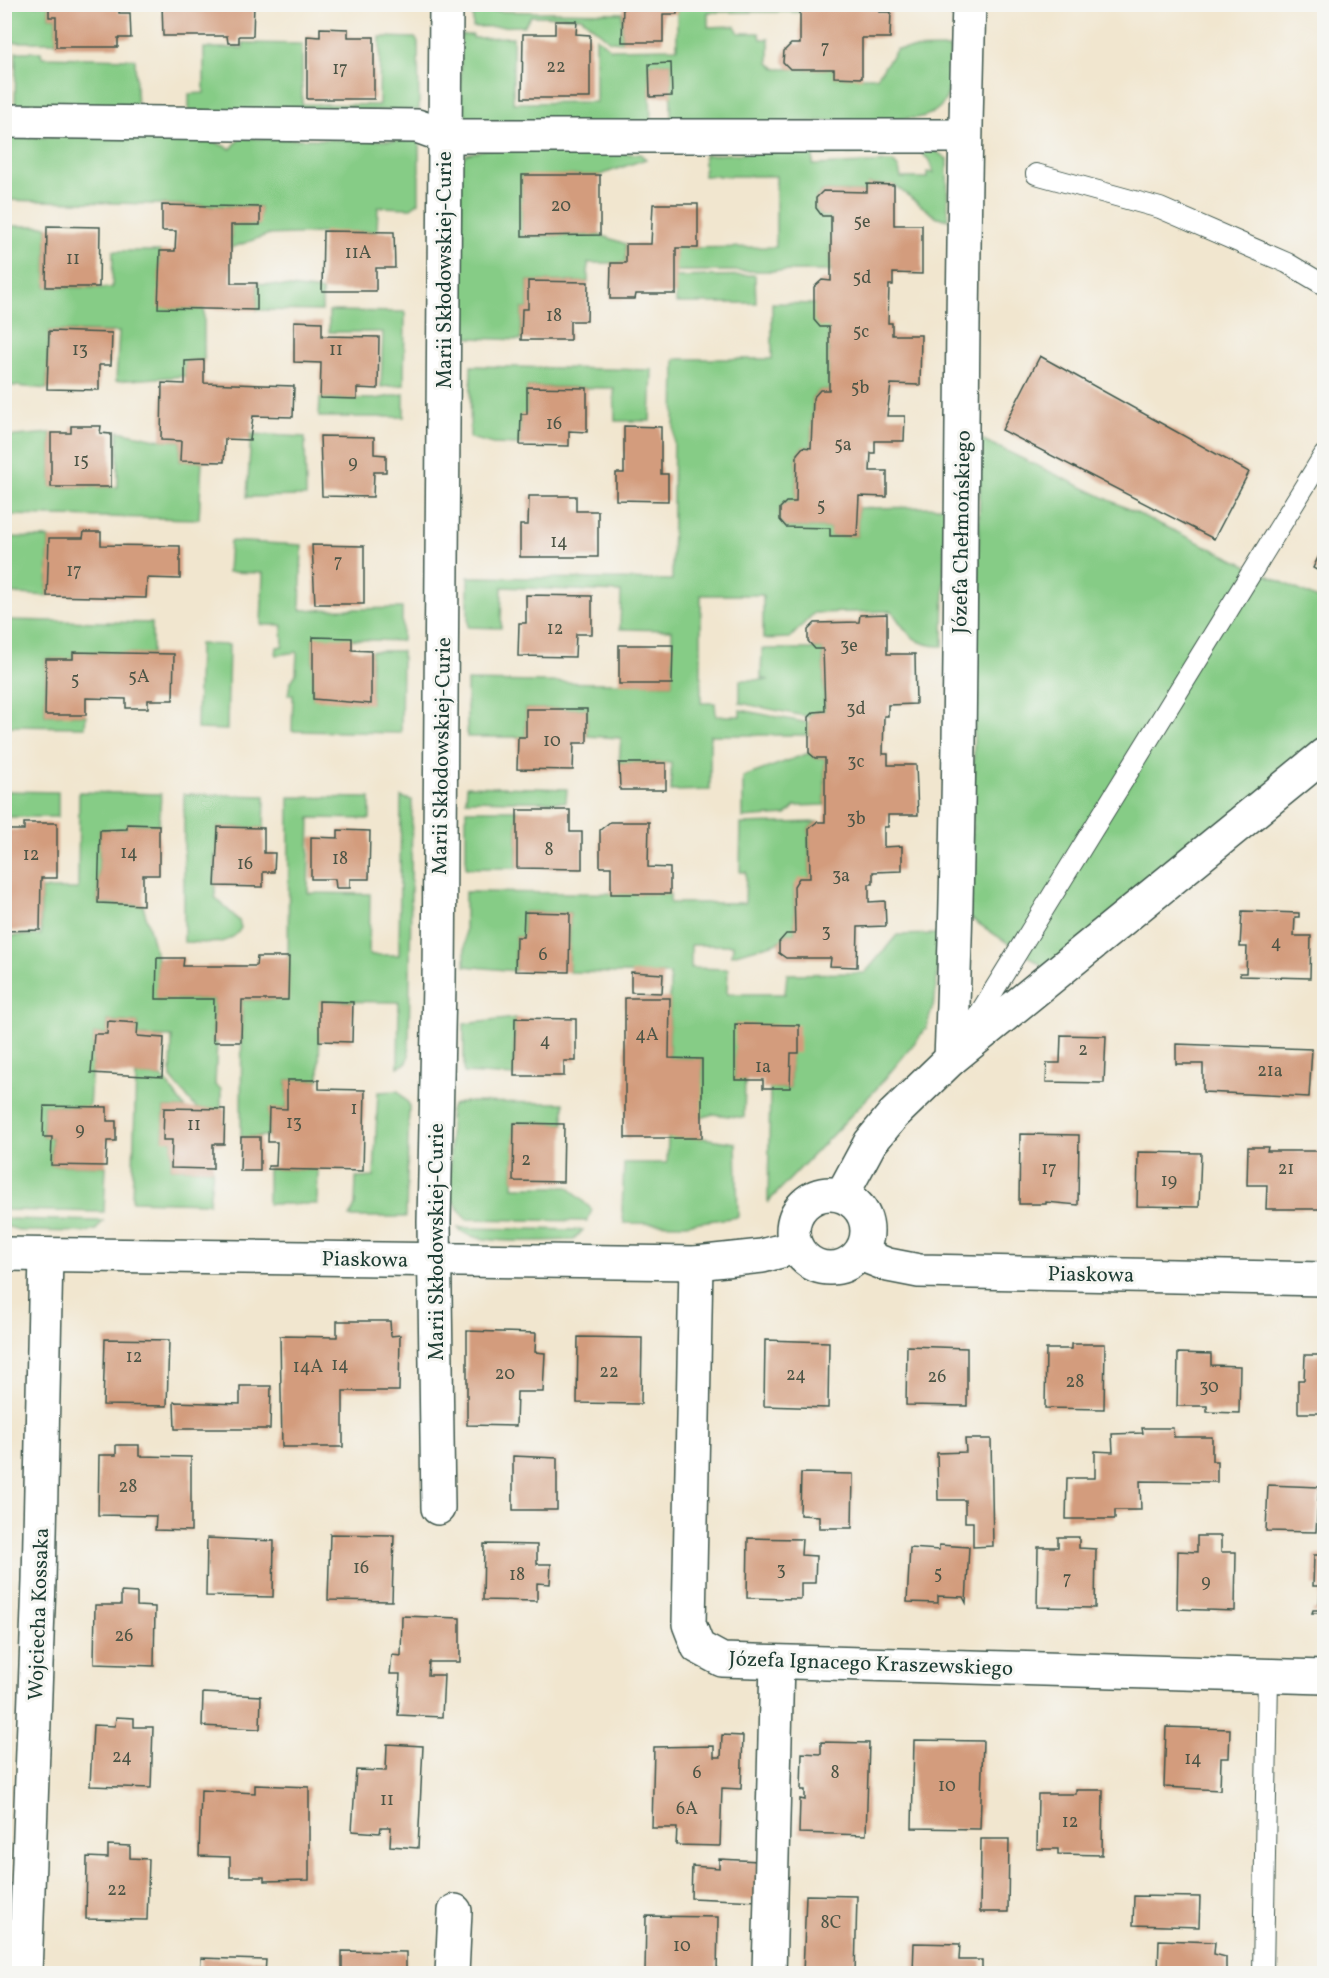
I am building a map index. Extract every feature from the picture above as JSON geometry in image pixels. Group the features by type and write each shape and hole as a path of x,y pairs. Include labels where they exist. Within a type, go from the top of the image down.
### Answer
{"street":[{"name":"Marii Skłodowskiej-Curie","path":"438,1508 435,1260 446,4"},
{"name":"Józefa Chełmońskiego","path":"951,1059 958,855 965,136 969,4"},
{"path":"4,121 417,126 445,136 965,136"},
{"path":"842,1195 870,1143 893,1115 951,1059 1324,755"},
{"path":"817,1195 842,1195 852,1200 866,1220 868,1232 860,1254 851,1262 826,1269 814,1265 803,1257 796,1247 793,1229 798,1211 817,1195"},
{"name":"Piaskowa","path":"4,1254 696,1263 762,1257 796,1247"},
{"name":"Piaskowa","path":"860,1254 888,1265 919,1270 1324,1279"},
{"name":"Wojciecha Kossaka","path":"25,1974 16,1908 39,1581 46,1255"},
{"name":"Józefa Ignacego Kraszewskiego","path":"696,1263 689,1624 698,1647 722,1660 1324,1677"},
{"path":"769,1974 777,1662"},
{"path":"453,1974 455,1911"}],"lane":[{"path":"1036,174 1160,208 1287,263 1324,285"},
{"path":"951,1059 1324,455"},
{"path":"1263,1974 1268,1676"}],"green space":[{"path":"4,5 49,5 49,17 56,17 56,42 5,42"},
{"path":"677,5 800,5 800,12 708,12 708,27 735,26 739,33 759,33 761,39 769,39 769,63 777,69 834,69 835,77 877,77 897,49 950,48 950,82 945,101 930,114 917,118 671,127 671,63 649,64 651,125 466,122 460,118 461,35 473,35 473,38 513,37 513,103 596,102 596,37 611,49 677,48"},
{"path":"473,11 622,13 622,42 610,41 581,17 531,16 524,26 473,27"},
{"path":"380,37 415,38 418,42 419,110 189,112 189,94 204,93 204,48 243,48 243,43 302,44 302,104 379,105"},
{"path":"16,52 41,52 42,57 135,59 137,114 15,113"},
{"path":"5,137 205,138 231,149 240,138 419,141 419,202 411,208 378,207 377,231 267,235 231,248 231,225 259,225 260,207 5,200"},
{"path":"928,146 947,159 948,220 935,216 894,185 868,184 867,192 822,191 816,198 816,208 822,216 831,216 830,271 675,271 676,248 776,247 776,176 704,176 704,155","holes":["918,150 930,161 934,173 927,172 927,178 901,178 899,169 893,162 813,165 813,156"]},
{"path":"487,149 640,154 646,159 600,175 522,176 522,236 600,235 626,244 626,263 588,263 588,282 528,281 528,309 522,309 521,340 471,338 464,336 459,329 460,163 467,154"},
{"path":"5,226 47,226 46,287 112,288 113,251 160,251 159,307 204,309 204,360 185,361 185,376 116,381 119,332 49,331 47,389 5,385"},
{"path":"755,275 756,303 676,303 675,277"},
{"path":"257,283 322,291 322,311 257,310"},
{"path":"772,303 814,304 829,327 829,390 820,390 813,398 811,448 803,447 797,454 796,502 786,502 780,508 780,520 786,527 830,528 831,536 857,536 858,508 945,507 943,646 926,644 913,637 892,611 814,613 790,638 763,639 763,595 701,595 701,703 715,703 716,716 740,716 740,710 809,723 809,735 710,735 710,790 671,791 671,763 619,763 621,738 587,736 587,709 526,709 526,737 467,737 467,681 672,684 672,630 620,629 621,592 502,587 501,628 468,627 468,577 672,580 675,359 772,359"},
{"path":"329,311 405,312 404,385 381,387 383,332 329,332"},
{"path":"471,366 652,370 650,421 615,421 614,388 527,387 527,414 521,415 520,445 493,444 470,438"},
{"path":"404,394 404,417 319,417 320,398 375,399"},
{"path":"118,431 161,440 181,441 180,461 202,461 199,519 5,515 5,437 51,433 51,487 118,487"},
{"path":"251,434 305,437 306,496 247,497"},
{"path":"981,439 1324,602 1324,748 1053,973 970,918"},
{"path":"4,537 49,538 47,596 5,593"},
{"path":"230,541 302,545 300,610 402,608 402,641 313,638 313,698 371,703 371,651 402,651 401,733 292,731 293,695 288,695 290,683 296,674 297,652 276,655 277,647 283,646 282,625 261,625 263,573 228,572"},
{"path":"5,620 152,623 152,654 73,652 73,659 46,659 45,715 86,715 85,727 5,726"},
{"path":"199,644 229,645 227,730 197,729"},
{"path":"762,649 823,649 825,711 814,712 809,717 740,703 740,680 769,680 761,678"},
{"path":"809,753 815,758 825,758 825,805 795,806 786,815 743,818 743,777"},
{"path":"467,786 567,789 566,802 466,800"},
{"path":"5,791 58,792 58,817 5,817"},
{"path":"79,792 161,794 159,825 127,824 127,829 100,830 98,903 143,905 157,958 157,999 214,999 213,1042 217,1042 215,1085 221,1089 221,1109 197,1109 171,1078 172,1037 137,1036 138,1023 108,1021 107,1034 94,1034 89,1107 44,1106 43,1137 52,1137 51,1165 106,1166 104,1212 5,1210 4,936 41,935 41,889 78,889"},
{"path":"184,794 265,796 264,828 218,827 215,897 239,921 241,928 230,939 208,943 184,942"},
{"path":"289,797 370,798 370,819 310,818 308,893 370,894 369,955 399,955 401,797 412,800 409,1055 407,1063 398,1067 399,1002 320,1001 319,1080 287,1080 287,1109 269,1109 268,1136 241,1137 242,1000 288,1000"},
{"path":"466,810 517,810 517,868 466,868"},
{"path":"817,822 809,828 810,878 794,886 795,934 786,934 779,942 732,955 733,945 691,945 691,968 728,969 727,994 785,994 787,974 865,973 897,935 941,934 935,999 926,1029 878,1087 768,1202 770,1088 790,1088 791,1053 736,1024 735,1079 745,1080 744,1118 713,1114 701,1118 702,1059 669,1058 670,974 569,972 570,913 524,912 523,937 516,937 515,971 465,966 465,892 670,894 670,903 745,903 746,872 740,872 741,824"},
{"path":"515,1018 514,1076 464,1073 464,1024"},
{"path":"136,1075 162,1077 185,1108 164,1108 163,1139 172,1140 171,1168 213,1169 209,1203 132,1201"},
{"path":"398,1091 409,1104 406,1217 350,1217 355,1205 356,1178 374,1177 378,1092"},
{"path":"464,1102 564,1103 564,1124 514,1123 513,1187 568,1187 592,1210 587,1221 466,1219 450,1197 450,1110 453,1105"},
{"path":"668,1137 702,1138 736,1143 738,1217 685,1224 624,1223 622,1211 624,1163 667,1163"},
{"path":"268,1169 318,1170 317,1204 268,1204"},
{"path":"4,1219 103,1221 96,1230 87,1232 22,1231 5,1226"},
{"path":"458,1228 583,1230 574,1240 512,1241 479,1238 466,1234"}],"building":[{"path":"49,4 119,4 119,13 130,13 131,38 118,38 118,47 56,47 56,17 49,17"},
{"path":"162,4 254,4 253,36 239,36 239,43 228,43 227,36 163,36"},
{"path":"477,4 508,4 508,8 477,8"},
{"path":"623,4 677,4 677,14 663,14 663,42 622,42"},
{"path":"800,4 879,4 879,12 891,12 890,38 862,38 862,78 834,77 834,69 790,69 783,62 784,51 791,44 800,44"},
{"path":"555,21 577,21 576,34 590,35 590,98 522,98 523,34 555,34"},
{"path":"320,28 348,29 348,37 374,37 374,99 307,99 307,36 320,37"},
{"path":"671,63 672,96 650,97 649,64"},
{"path":"522,175 600,175 600,235 522,236"},
{"path":"867,184 894,185 894,225 922,225 922,274 893,273 893,285 889,285 888,323 892,323 892,335 921,335 920,385 891,384 887,416 905,416 904,441 875,441 875,453 871,453 870,471 887,471 887,497 859,496 857,536 830,536 830,528 786,527 780,520 780,508 786,502 796,502 797,454 803,447 811,448 813,398 820,390 829,390 829,327 820,327 814,320 814,287 822,280 831,281 831,216 822,216 816,208 816,198 823,191 867,192"},
{"path":"653,204 698,204 698,248 676,248 676,294 636,294 635,299 610,299 611,263 626,263 626,244 651,244"},
{"path":"162,205 260,207 260,225 231,225 231,283 257,283 257,310 158,308 160,251 175,251 176,231 162,231"},
{"path":"47,226 100,227 99,287 46,287"},
{"path":"323,231 394,232 395,268 376,268 376,291 322,291"},
{"path":"528,281 588,282 587,321 570,321 570,340 521,340 522,309 528,309"},
{"path":"294,321 322,322 322,336 379,337 378,389 357,388 357,399 320,398 321,363 294,362"},
{"path":"49,331 112,333 111,365 99,365 99,390 47,389"},
{"path":"1040,356 1249,472 1214,539 1002,430"},
{"path":"204,360 204,383 294,386 293,417 253,416 250,440 225,439 224,462 180,461 181,441 161,440 162,383 185,384 185,361"},
{"path":"527,387 587,388 587,432 569,431 569,446 520,445 521,414 527,414"},
{"path":"71,426 101,426 100,433 111,434 111,487 51,487 51,433 71,433"},
{"path":"624,426 661,427 661,474 668,474 668,501 616,500 616,473 624,473"},
{"path":"320,436 374,437 374,454 386,455 386,472 374,472 373,497 322,496"},
{"path":"529,496 576,496 576,511 598,511 598,557 520,557 520,525 528,525"},
{"path":"84,532 101,532 101,545 180,546 180,579 147,578 146,598 47,596 49,538 83,538"},
{"path":"312,545 364,546 364,604 315,604"},
{"path":"1324,545 1324,574 1313,568"},
{"path":"526,595 592,596 592,634 576,634 575,657 518,656 519,623 526,623"},
{"path":"887,614 887,654 915,654 916,704 888,705 888,716 884,716 883,754 888,754 888,765 916,765 918,815 888,815 888,827 884,827 884,847 902,846 902,871 873,872 873,884 869,884 869,902 885,901 886,926 858,927 857,967 830,966 831,958 786,958 779,953 779,942 786,934 795,934 794,886 799,878 810,878 809,828 817,822 825,822 825,758 815,758 809,753 809,717 814,712 825,711 823,649 815,649 808,641 808,630 815,623 859,622 860,615"},
{"path":"313,637 352,638 352,650 371,651 371,704 313,699"},
{"path":"619,645 673,645 672,684 619,684"},
{"path":"73,652 174,654 173,700 148,700 148,708 126,708 126,699 86,698 86,715 45,715 46,659 73,659"},
{"path":"526,709 587,709 587,743 574,743 573,770 517,769 518,737 526,737"},
{"path":"619,763 666,763 666,790 620,790"},
{"path":"517,810 570,810 570,832 582,832 582,869 517,868"},
{"path":"610,822 649,822 648,867 670,868 670,894 611,894 611,867 600,867 600,830"},
{"path":"24,823 57,823 57,878 41,878 40,930 4,931 4,830 24,830"},
{"path":"127,824 159,825 159,875 143,875 143,905 98,903 100,830 127,829"},
{"path":"218,827 264,828 264,853 275,853 274,872 263,872 263,887 215,886"},
{"path":"338,830 370,831 369,879 350,879 350,888 336,888 335,879 311,879 311,837 338,838"},
{"path":"1242,911 1299,913 1299,917 1295,917 1294,936 1311,936 1310,978 1240,976 1240,973 1246,973 1247,947 1240,947"},
{"path":"524,912 570,913 569,972 515,971 516,937 523,937"},
{"path":"257,957 289,957 288,1000 242,1000 241,1042 213,1042 214,999 156,999 157,958 184,958 183,966 256,966"},
{"path":"631,972 663,974 662,993 631,992"},
{"path":"625,998 670,998 669,1058 702,1059 702,1138 625,1138"},
{"path":"319,1001 353,1002 352,1042 319,1041"},
{"path":"515,1018 576,1019 576,1061 564,1061 564,1076 514,1076"},
{"path":"108,1021 138,1023 137,1036 164,1038 162,1077 91,1073 94,1034 107,1034"},
{"path":"735,1024 799,1025 799,1053 791,1053 790,1088 763,1088 763,1080 735,1080"},
{"path":"1061,1035 1106,1036 1104,1083 1046,1082 1047,1063 1060,1063"},
{"path":"1176,1044 1312,1049 1309,1097 1203,1092 1203,1064 1176,1064"},
{"path":"287,1080 319,1080 319,1089 365,1090 363,1171 268,1169 268,1166 276,1166 277,1142 268,1142 269,1108 287,1109"},
{"path":"44,1106 107,1107 107,1121 116,1121 116,1141 107,1141 106,1166 51,1165 52,1137 43,1137"},
{"path":"164,1108 225,1109 224,1144 213,1144 213,1169 171,1168 172,1140 163,1140"},
{"path":"514,1123 564,1124 563,1182 513,1181"},
{"path":"1020,1134 1079,1135 1078,1205 1046,1202 1046,1204 1019,1204"},
{"path":"241,1137 260,1137 260,1171 240,1171"},
{"path":"1248,1147 1268,1147 1267,1151 1324,1151 1323,1209 1266,1209 1267,1185 1247,1185"},
{"path":"1138,1152 1201,1153 1199,1207 1137,1206"},
{"path":"337,1321 390,1321 391,1336 400,1335 399,1391 343,1391 343,1447 282,1447 280,1336 337,1337"},
{"path":"467,1331 536,1333 535,1352 545,1353 543,1392 517,1392 516,1426 467,1425"},
{"path":"578,1337 642,1338 641,1404 577,1403"},
{"path":"105,1339 169,1340 167,1406 103,1405"},
{"path":"765,1340 829,1342 828,1408 764,1406"},
{"path":"1071,1344 1105,1344 1104,1409 1045,1408 1046,1349 1071,1349"},
{"path":"907,1346 967,1348 967,1406 906,1405"},
{"path":"1178,1353 1211,1354 1211,1365 1240,1366 1239,1413 1207,1412 1207,1406 1177,1406"},
{"path":"1305,1355 1324,1355 1324,1413 1298,1413 1298,1380 1304,1380"},
{"path":"240,1386 271,1386 270,1429 175,1429 174,1402 240,1404"},
{"path":"1142,1428 1173,1428 1174,1437 1212,1437 1212,1461 1217,1461 1217,1482 1140,1481 1141,1510 1115,1510 1115,1519 1066,1519 1067,1478 1095,1478 1095,1451 1113,1452 1112,1434 1143,1433"},
{"path":"965,1439 991,1439 993,1546 973,1547 973,1522 965,1522 965,1500 938,1500 937,1453 966,1452"},
{"path":"116,1445 139,1445 139,1456 191,1457 191,1531 155,1530 156,1516 98,1515 99,1455 116,1455"},
{"path":"513,1456 557,1458 557,1510 513,1510"},
{"path":"801,1473 853,1474 852,1528 819,1528 819,1516 800,1515"},
{"path":"1268,1485 1319,1487 1316,1532 1266,1531"},
{"path":"330,1534 394,1535 392,1601 328,1600"},
{"path":"1197,1536 1221,1536 1221,1552 1236,1552 1235,1611 1177,1609 1178,1551 1197,1552"},
{"path":"1058,1537 1079,1537 1079,1548 1096,1549 1095,1608 1037,1607 1038,1547 1058,1547"},
{"path":"207,1538 274,1541 273,1597 206,1596"},
{"path":"748,1538 802,1539 801,1555 816,1556 815,1583 801,1583 801,1599 747,1598"},
{"path":"484,1544 537,1545 537,1564 551,1564 550,1584 537,1583 537,1601 483,1600"},
{"path":"939,1545 969,1547 966,1603 963,1597 938,1596 938,1603 907,1602 910,1548 939,1550"},
{"path":"1314,1555 1324,1555 1324,1613 1312,1613 1313,1610 1319,1610 1320,1586 1313,1586"},
{"path":"121,1592 137,1593 137,1606 155,1607 154,1666 94,1664 95,1605 121,1605"},
{"path":"402,1616 460,1618 460,1662 429,1662 428,1675 444,1675 442,1717 398,1715 400,1674 390,1674 392,1655 401,1656"},
{"path":"203,1693 261,1696 260,1729 202,1726"},
{"path":"116,1717 134,1718 134,1727 153,1727 151,1788 90,1786 93,1725 115,1726"},
{"path":"1166,1727 1230,1729 1229,1758 1221,1758 1220,1790 1164,1787"},
{"path":"722,1735 743,1736 741,1789 722,1788 720,1846 676,1845 677,1828 652,1828 654,1747 714,1746 714,1757 721,1757"},
{"path":"914,1740 983,1741 980,1829 912,1828"},
{"path":"821,1742 869,1743 866,1835 799,1833 800,1799 805,1800 805,1790 801,1790 802,1753 821,1754"},
{"path":"387,1744 423,1746 418,1848 390,1846 391,1827 381,1827 380,1833 352,1831 356,1770 386,1771"},
{"path":"255,1785 309,1787 309,1880 264,1881 264,1877 230,1877 230,1857 199,1856 201,1790 255,1793"},
{"path":"1076,1790 1103,1790 1102,1855 1058,1854 1058,1849 1037,1849 1038,1794 1076,1794"},
{"path":"981,1839 1009,1839 1008,1912 980,1912"},
{"path":"108,1845 130,1846 130,1858 149,1859 147,1920 86,1919 87,1857 108,1858"},
{"path":"719,1859 759,1861 758,1901 691,1898 692,1866 719,1868"},
{"path":"806,1895 857,1896 855,1974 803,1974"},
{"path":"1134,1896 1200,1897 1199,1927 1133,1925"},
{"path":"646,1916 718,1917 717,1974 645,1974"},
{"path":"1159,1940 1215,1942 1214,1954 1226,1957 1226,1974 1158,1973"},
{"path":"914,1943 960,1944 959,1960 982,1960 982,1974 913,1973"},
{"path":"342,1951 406,1952 406,1974 342,1974"},
{"path":"201,1958 266,1960 265,1974 200,1974"}]}
